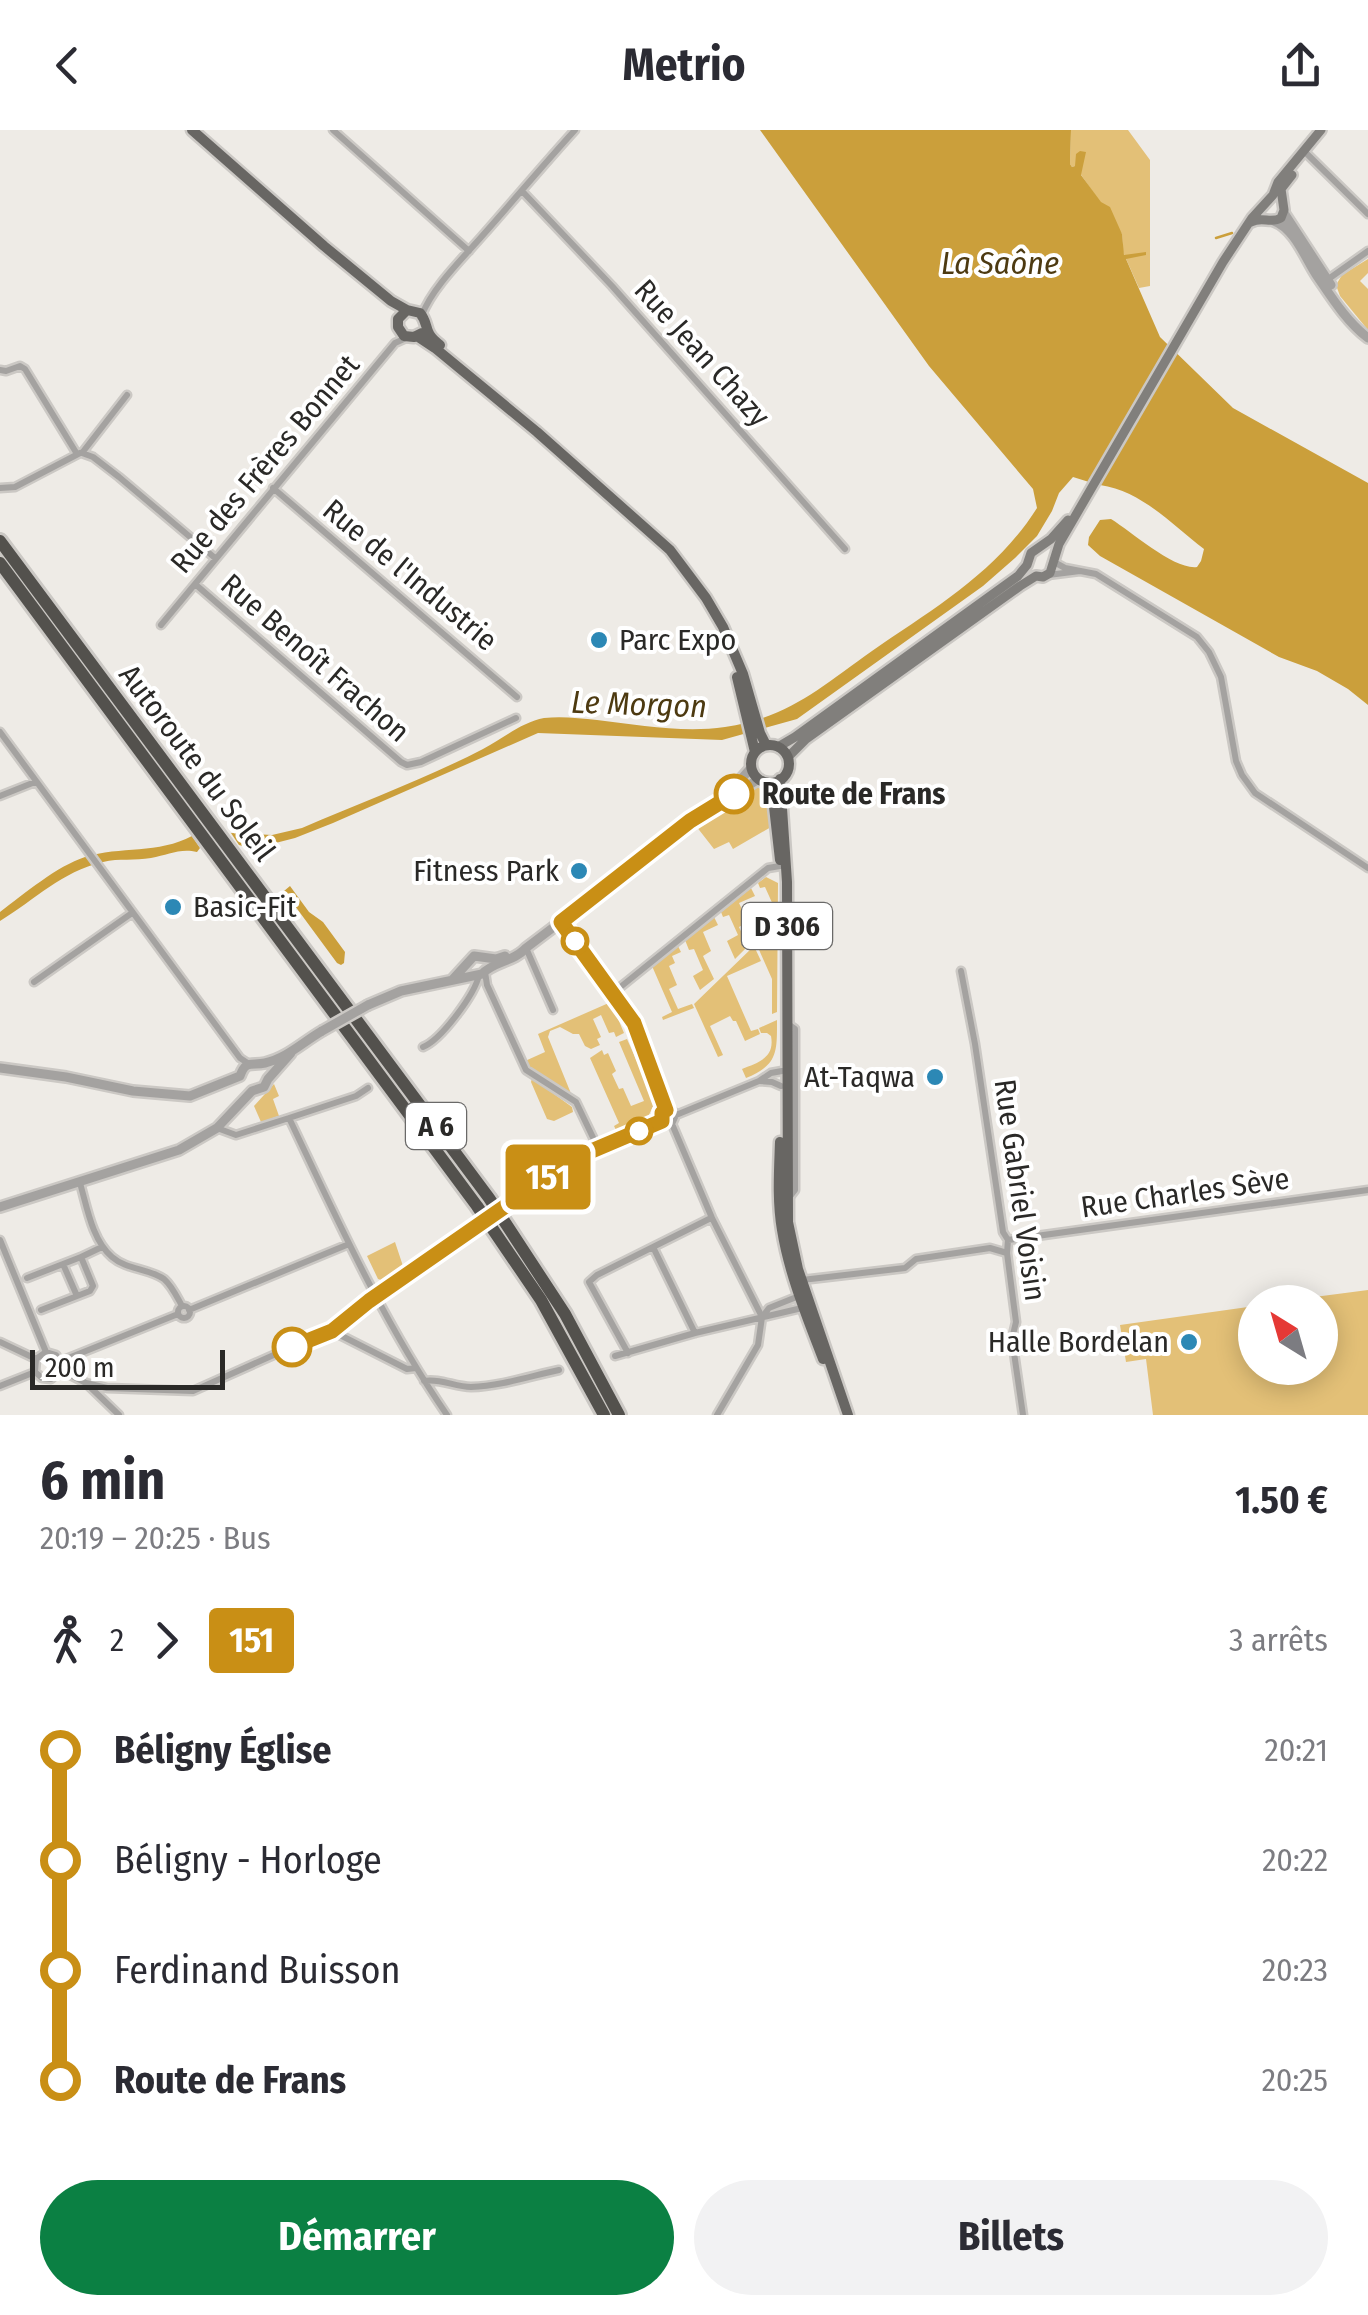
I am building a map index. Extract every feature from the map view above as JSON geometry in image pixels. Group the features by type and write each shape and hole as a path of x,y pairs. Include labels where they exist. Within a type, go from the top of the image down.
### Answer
{"highway":[{"name":"Autoroute du Soleil","path":"0,540 205,828 214,850 496,1232 541,1300 604,1415"},
{"name":"Autoroute du Soleil","path":"0,563 205,828 232,852 508,1224 572,1325 620,1415"}],"main road":[{"path":"192,130 391,301 409,325 435,348 670,550 706,598 734,652 756,735 752,768 769,780 788,770 788,757 806,739 1053,570 1059,544 1223,262 1278,182 1328,130"},
{"path":"1248,224 1279,220 1282,187 1320,130"},
{"path":"1265,204 1278,200 1283,208"},
{"path":"1265,204 1270,220"},
{"path":"1041,576 1030,572 1028,557 1086,498"},
{"path":"1038,550 1046,550 1054,560"},
{"path":"755,752 795,737 1018,576 1027,565"},
{"path":"756,735 788,757"},
{"name":"D 306","path":"769,780 783,865 788,1024 787,1200 805,1301"},
{"name":"D 306","path":"783,865 788,1073 781,1086 781,1226 846,1415"}],"street":[{"path":"333,130 469,252"},
{"name":"Rue des Frères Bonnet","path":"161,625 469,252 575,130"},
{"path":"1306,153 1368,214"},
{"name":"Rue Jean Chazy","path":"522,192 612,286 845,548"},
{"path":"1283,208 1345,315 1368,337"},
{"path":"1270,220 1288,230 1322,278"},
{"path":"1322,278 1368,252"},
{"path":"0,370 20,366 25,369 79,454 93,457 120,477 216,558"},
{"path":"0,488 15,487 79,454 128,395"},
{"name":"Rue de l'Industrie","path":"273,488 518,696"},
{"path":"1054,560 1065,568 1096,574 1197,637 1221,677 1236,761 1255,793 1368,868"},
{"path":"1041,576 1084,570"},
{"name":"Rue Benoît Frachon","path":"195,584 407,765 516,718"},
{"path":"0,732 247,1066 267,1072 268,1079"},
{"path":"0,1207 180,1150 224,1126 252,1092 264,1087 293,1051 322,1031 401,990 452,981 496,958 526,948 736,785 752,768"},
{"path":"690,821 769,780"},
{"path":"0,796 35,782"},
{"path":"613,993 768,868 783,865"},
{"path":"34,982 132,913"},
{"path":"561,922 634,1023 666,1110"},
{"path":"526,948 553,1010"},
{"path":"423,1046 443,1032 472,992 479,969"},
{"path":"479,969 526,1070 576,1102 598,1148"},
{"name":"Rue Gabriel Voisin","path":"961,971 976,1044 1003,1232 1008,1240 1016,1322 1012,1339 1023,1415"},
{"path":"0,1068 133,1091 190,1096 247,1066 293,1051"},
{"path":"247,1066 243,1086 252,1092"},
{"path":"762,1316 712,1218 672,1124 676,1115 771,1073 788,1073"},
{"path":"759,1081 781,1086"},
{"path":"224,1126 236,1135 356,1096 368,1088"},
{"path":"666,1110 676,1115"},
{"path":"662,1121 666,1110"},
{"path":"289,1118 375,1297 448,1415"},
{"path":"86,1383 192,1391 332,1331 575,1158 662,1121"},
{"path":"662,1121 672,1124"},
{"path":"80,1183 102,1247 114,1260 166,1281 183,1310"},
{"name":"Rue Charles Sève","path":"1008,1240 1368,1190"},
{"path":"628,1353 589,1282 712,1218"},
{"path":"0,1240 46,1352"},
{"path":"35,1372 46,1380 55,1378 61,1366 183,1310 349,1244"},
{"path":"28,1278 102,1247"},
{"path":"653,1247 696,1333"},
{"path":"802,1280 904,1268 916,1259 990,1248 1007,1254"},
{"path":"41,1310 90,1291 93,1286 82,1257"},
{"path":"63,1264 77,1296"},
{"path":"717,1415 758,1345 762,1316 768,1308 805,1301"},
{"path":"615,1356 770,1317 805,1301"},
{"path":"332,1331 407,1369 416,1368"},
{"path":"0,1342 36,1359"},
{"path":"36,1359 46,1352 53,1353 61,1366 120,1415"},
{"path":"24,1353 24,1376"},
{"path":"35,1372 36,1359"},
{"path":"426,1385 436,1380 475,1387 559,1370"},
{"path":"0,1386 35,1372"},
{"path":"109,1405 113,1388"}],"shaded area":[{"path":"1071,130 1128,130 1150,160 1150,286 1139,288 1123,252 1122,234 1070,164"},
{"path":"1368,259 1368,273 1360,281 1368,289 1368,330 1340,296 1336,285 1342,275"},
{"path":"755,786 767,792 771,827 733,849 729,842 714,849 696,826"},
{"path":"766,877 778,883 777,1012 772,1014 772,979 756,943 771,929 763,913 774,907 765,887 760,888 758,883"},
{"path":"751,888 755,896 739,903 748,922 739,927 748,946 735,959 727,941 738,935 729,915 723,917 721,912"},
{"path":"714,917 718,925 703,932 711,951 703,956 714,979 700,990 693,976 703,970 694,949 689,950 685,940"},
{"path":"678,946 681,952 672,956 675,963 669,966 677,985 669,989 678,1009 692,1004 694,1008 663,1020 672,1012 652,966"},
{"path":"754,946 761,961 727,976 751,1031 758,1029 760,1034 745,1041 730,1016 710,1026 723,1055 718,1057 694,1004"},
{"path":"611,1002 624,1033 616,1037 614,1032 609,1033 601,1015 593,1019 601,1037 597,1039 600,1045 591,1049 579,1034 560,1027 550,1031 548,1037 572,1096 526,1064 525,1061 545,1052 538,1034"},
{"path":"777,1020 774,1056 764,1068 746,1078 742,1069 764,1058 771,1049 771,1036 761,1033 759,1028"},
{"path":"627,1039 655,1102 648,1117 616,1130 614,1126 619,1123 590,1058 602,1050 604,1055 608,1053 616,1071 612,1074 631,1106 644,1101 619,1042"},
{"path":"532,1078 572,1107 573,1112 554,1121 547,1119"},
{"path":"274,1084 279,1096 273,1099 279,1116 261,1122 254,1106"},
{"path":"395,1242 404,1269 384,1281 378,1279 367,1256"},
{"name":"Halle Bordelan","path":"1368,1290 1368,1415 1153,1415 1146,1359 1126,1362 1120,1325 1238,1308 1238,1385 1338,1385 1338,1294"}],"water":[{"name":"La Saône","path":"760,130 1071,130 1070,164 1075,166 1076,154 1086,152 1081,175 1101,202 1110,207 1122,234 1124,255 1146,252 1126,259 1160,337 1233,408 1368,483 1368,705 1317,671 1279,657 1100,556 1088,545 1089,537 1100,520 1111,519 1177,563 1197,567 1204,549 1143,501 1100,485 1102,481 1093,476 1089,482 1073,477 1059,493 1037,536 1015,558 983,586 797,719 722,740 538,733 295,838 253,852 239,845 231,833 272,835 302,828 439,770 544,718 693,729 725,727 768,716 820,688 940,604 983,571 1021,531 1037,508 1033,489 929,366"},
{"path":"192,836 200,848 197,852 179,851 88,867 61,879 0,921 0,912 74,861 166,845"},
{"path":"290,886 345,952 344,963 337,963 284,891"}],"waterway":[{"path":"1216,238 1232,233"}],"bus line":[{"name":"151","path":"292,1347 332,1331 575,1158 662,1121 666,1110 634,1023 561,922 690,821 734,794"}],"place":[{"name":"Parc Expo","path":"599,640"},
{"name":"Route de Frans","path":"734,794"},
{"name":"Fitness Park","path":"579,871"},
{"name":"Basic-Fit","path":"173,907"},
{"name":"At-Taqwa","path":"935,1077"},
{"name":"Halle Bordelan","path":"1189,1342"}],"water label":[{"name":"Le Morgon","path":"639,704"}]}
